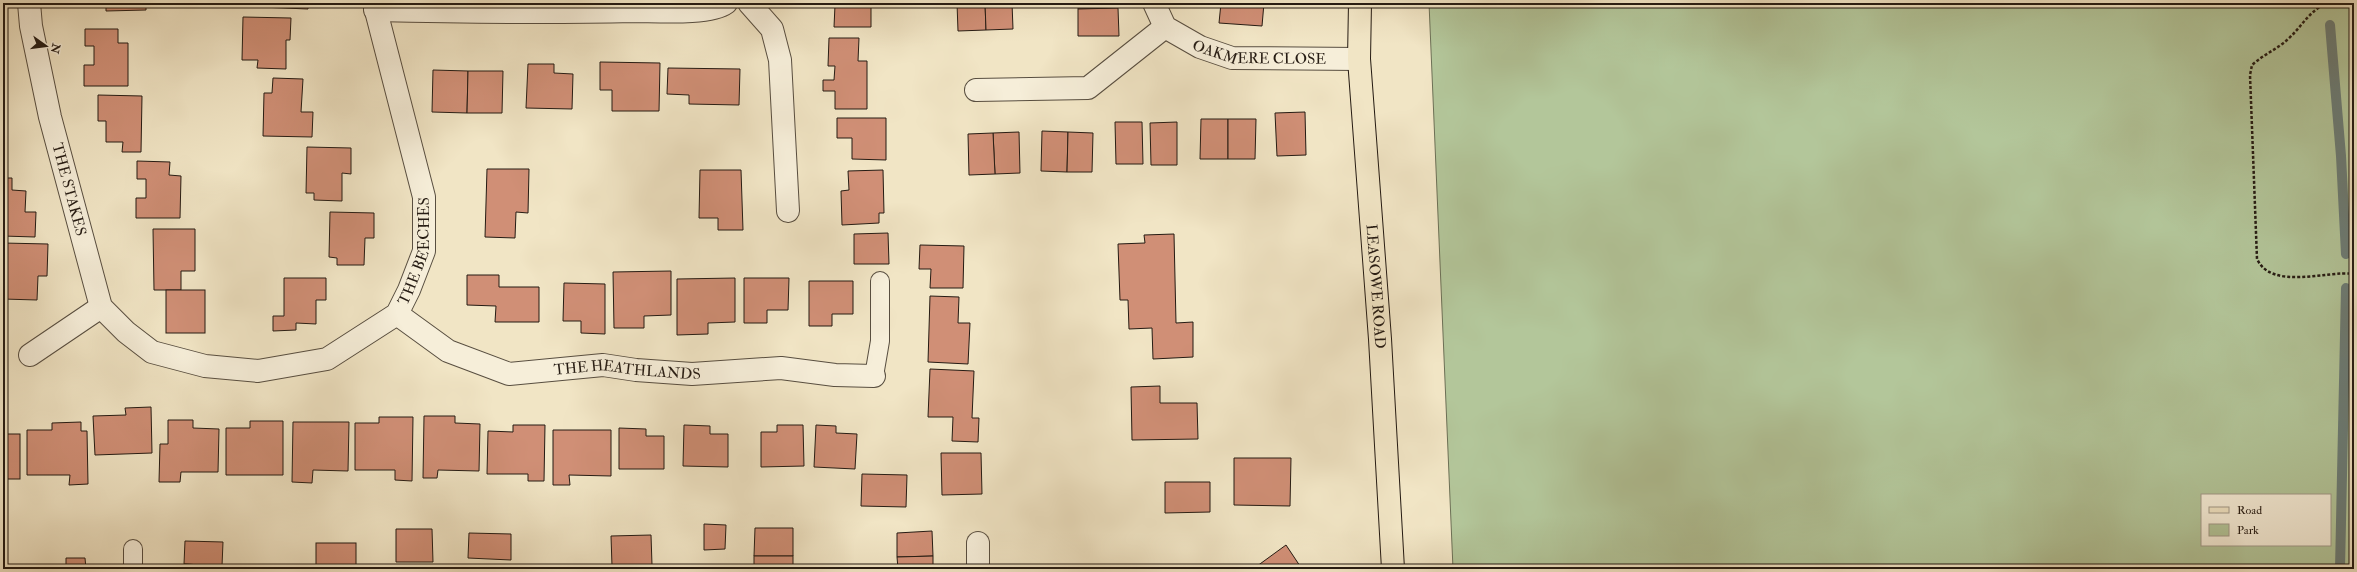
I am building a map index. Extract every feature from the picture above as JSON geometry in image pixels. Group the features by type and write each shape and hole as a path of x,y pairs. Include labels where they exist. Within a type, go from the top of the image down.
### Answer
{"main road":[{"name":"LEASOWE ROAD","path":"1360,3 1359,59 1380,339 1393,569"}],"street":[{"name":"THE STAKES","path":"30,3 31,26 50,117 101,307 126,332 152,352"},
{"path":"375,6 524,13 718,9 726,3"},
{"path":"749,3 772,29 780,60 788,211"},
{"path":"976,90 1088,88 1165,27 1154,3"},
{"name":"THE BEECHES","path":"152,352 205,366 258,372 327,360 397,314 409,290 424,251 424,197 375,6"},
{"name":"OAKMERE CLOSE","path":"1165,27 1200,47 1232,58 1359,59"},
{"path":"30,355 101,307"},
{"name":"THE HEATHLANDS","path":"397,314 448,351 509,374 604,365 636,370 692,374 781,368 835,375 874,376"},
{"path":"978,543 978,569"}],"lane":[{"path":"874,376 880,341 880,281"},
{"path":"134,549 134,569"}],"path":[{"path":"2328,3 2319,6 2308,15 2287,40 2252,65 2250,75 2257,259 2265,269 2278,275 2294,278 2354,274"}],"green space":[{"path":"1429,3 2354,3 2354,569 1453,569"}],"building":[{"path":"106,3 146,3 146,10 106,11"},
{"path":"260,3 308,3 308,9 260,7"},
{"path":"830,3 871,3 871,27 834,27 835,5 830,5"},
{"path":"957,3 985,3 986,30 958,31"},
{"path":"985,3 1012,3 1013,29 986,30"},
{"path":"1078,3 1118,3 1118,8 1078,9"},
{"path":"1221,3 1264,3 1262,26 1219,23"},
{"path":"1118,8 1119,36 1078,36 1078,9"},
{"path":"243,17 291,18 290,40 286,40 286,69 257,68 258,60 242,60"},
{"path":"85,29 118,29 118,43 128,43 128,86 84,86 84,65 94,65 94,46 85,46"},
{"path":"829,38 859,38 858,61 867,61 867,109 835,109 835,91 823,91 823,80 834,80 835,66 828,66"},
{"path":"600,62 660,63 659,111 612,111 612,90 600,90"},
{"path":"528,64 554,64 554,73 573,74 572,109 526,108"},
{"path":"668,68 740,69 739,105 689,104 689,95 667,94"},
{"path":"433,70 468,71 467,113 432,112"},
{"path":"468,71 503,71 502,113 467,113"},
{"path":"273,78 303,79 301,112 313,112 312,137 263,136 264,93 272,93"},
{"path":"98,95 142,96 141,152 122,152 123,142 106,142 106,121 98,121"},
{"path":"1305,112 1306,155 1277,156 1275,113"},
{"path":"837,118 886,118 886,160 852,159 852,138 837,138"},
{"path":"1201,119 1228,119 1228,159 1200,159"},
{"path":"1228,119 1256,119 1255,159 1228,159"},
{"path":"1115,122 1142,122 1143,164 1116,164"},
{"path":"1177,122 1177,165 1151,165 1150,123"},
{"path":"1042,131 1068,132 1067,172 1041,171"},
{"path":"1019,132 1020,173 995,174 993,133"},
{"path":"1068,132 1093,133 1092,172 1067,172"},
{"path":"993,133 995,174 969,175 968,134"},
{"path":"307,147 351,148 351,174 342,173 342,201 314,200 314,193 306,193"},
{"path":"137,161 170,162 169,175 181,176 180,218 136,218 136,198 146,198 146,179 137,179"},
{"path":"487,169 529,169 528,213 516,212 515,238 485,237"},
{"path":"700,170 741,170 743,230 718,230 718,218 699,218"},
{"path":"883,170 884,213 879,213 879,223 842,225 841,191 849,190 848,171"},
{"path":"3,178 12,178 12,190 26,191 25,212 36,212 35,237 3,236"},
{"path":"330,212 374,213 374,238 365,238 364,265 337,265 337,258 329,257"},
{"path":"153,229 195,229 195,271 181,271 181,290 154,290"},
{"path":"888,233 889,264 854,264 854,234"},
{"path":"1174,234 1176,323 1193,322 1193,357 1153,359 1152,328 1129,329 1128,300 1120,300 1118,244 1145,243 1144,235"},
{"path":"3,243 48,244 47,276 38,276 37,300 3,299"},
{"path":"920,245 964,246 963,288 930,288 931,269 919,269"},
{"path":"671,271 671,315 644,316 644,328 614,328 613,272"},
{"path":"467,275 499,275 499,287 539,287 539,322 495,322 496,306 467,305"},
{"path":"284,278 326,278 326,300 316,300 316,324 296,323 296,330 273,331 273,316 284,316"},
{"path":"735,278 735,322 708,323 708,334 677,335 677,279"},
{"path":"744,278 789,278 788,310 767,310 767,323 744,323"},
{"path":"809,281 853,281 853,314 832,314 832,326 809,326"},
{"path":"564,283 605,284 605,334 581,333 581,321 563,321"},
{"path":"166,290 205,290 205,333 166,333"},
{"path":"930,296 959,297 958,323 970,323 968,364 928,362"},
{"path":"930,369 974,371 972,418 979,418 978,442 952,441 953,417 928,417"},
{"path":"1160,386 1160,403 1197,403 1198,439 1132,440 1131,387"},
{"path":"151,407 152,453 95,455 93,416 126,415 125,408"},
{"path":"424,416 455,416 455,423 480,424 479,471 438,470 437,478 423,478"},
{"path":"379,417 413,417 412,481 395,480 395,470 355,470 355,423 379,423"},
{"path":"168,420 193,420 193,428 219,429 218,472 181,472 180,482 159,482 160,444 168,444"},
{"path":"250,421 283,421 283,475 226,475 226,428 250,428"},
{"path":"81,422 81,431 87,431 88,484 69,485 70,475 27,475 27,430 52,430 52,423"},
{"path":"293,422 349,422 348,471 313,470 312,483 292,482"},
{"path":"513,425 545,425 544,481 528,481 528,474 487,474 488,431 513,432"},
{"path":"684,425 710,426 710,434 728,434 728,467 683,466"},
{"path":"777,425 803,425 804,466 761,467 761,432 777,432"},
{"path":"816,425 836,426 836,433 857,434 855,469 814,467"},
{"path":"619,428 646,429 646,436 664,436 664,469 619,469"},
{"path":"553,430 611,430 611,476 569,475 570,485 553,485"},
{"path":"3,434 20,434 20,479 3,479"},
{"path":"941,453 981,453 982,494 942,495"},
{"path":"1234,458 1291,458 1290,506 1234,505"},
{"path":"862,474 907,475 906,507 861,506"},
{"path":"1165,482 1210,482 1210,512 1165,513"},
{"path":"704,524 726,525 725,549 704,550"},
{"path":"755,528 793,528 793,556 754,556"},
{"path":"396,529 432,529 433,562 396,562"},
{"path":"932,531 933,556 897,557 897,533"},
{"path":"469,533 511,534 511,560 468,558"},
{"path":"651,535 652,565 612,566 611,536"},
{"path":"185,541 223,542 222,566 184,564"},
{"path":"316,543 356,543 356,569 316,569"},
{"path":"1286,545 1302,569 1253,569"},
{"path":"754,556 793,556 793,569 754,569"},
{"path":"933,556 933,569 898,569 897,557"},
{"path":"66,558 85,558 86,569 66,569"},
{"path":"184,564 222,566 222,569 183,569"},
{"path":"469,567 511,569 469,569"}],"waterway":[{"path":"2330,25 2341,156 2346,254"},
{"path":"2340,569 2346,288"}]}
